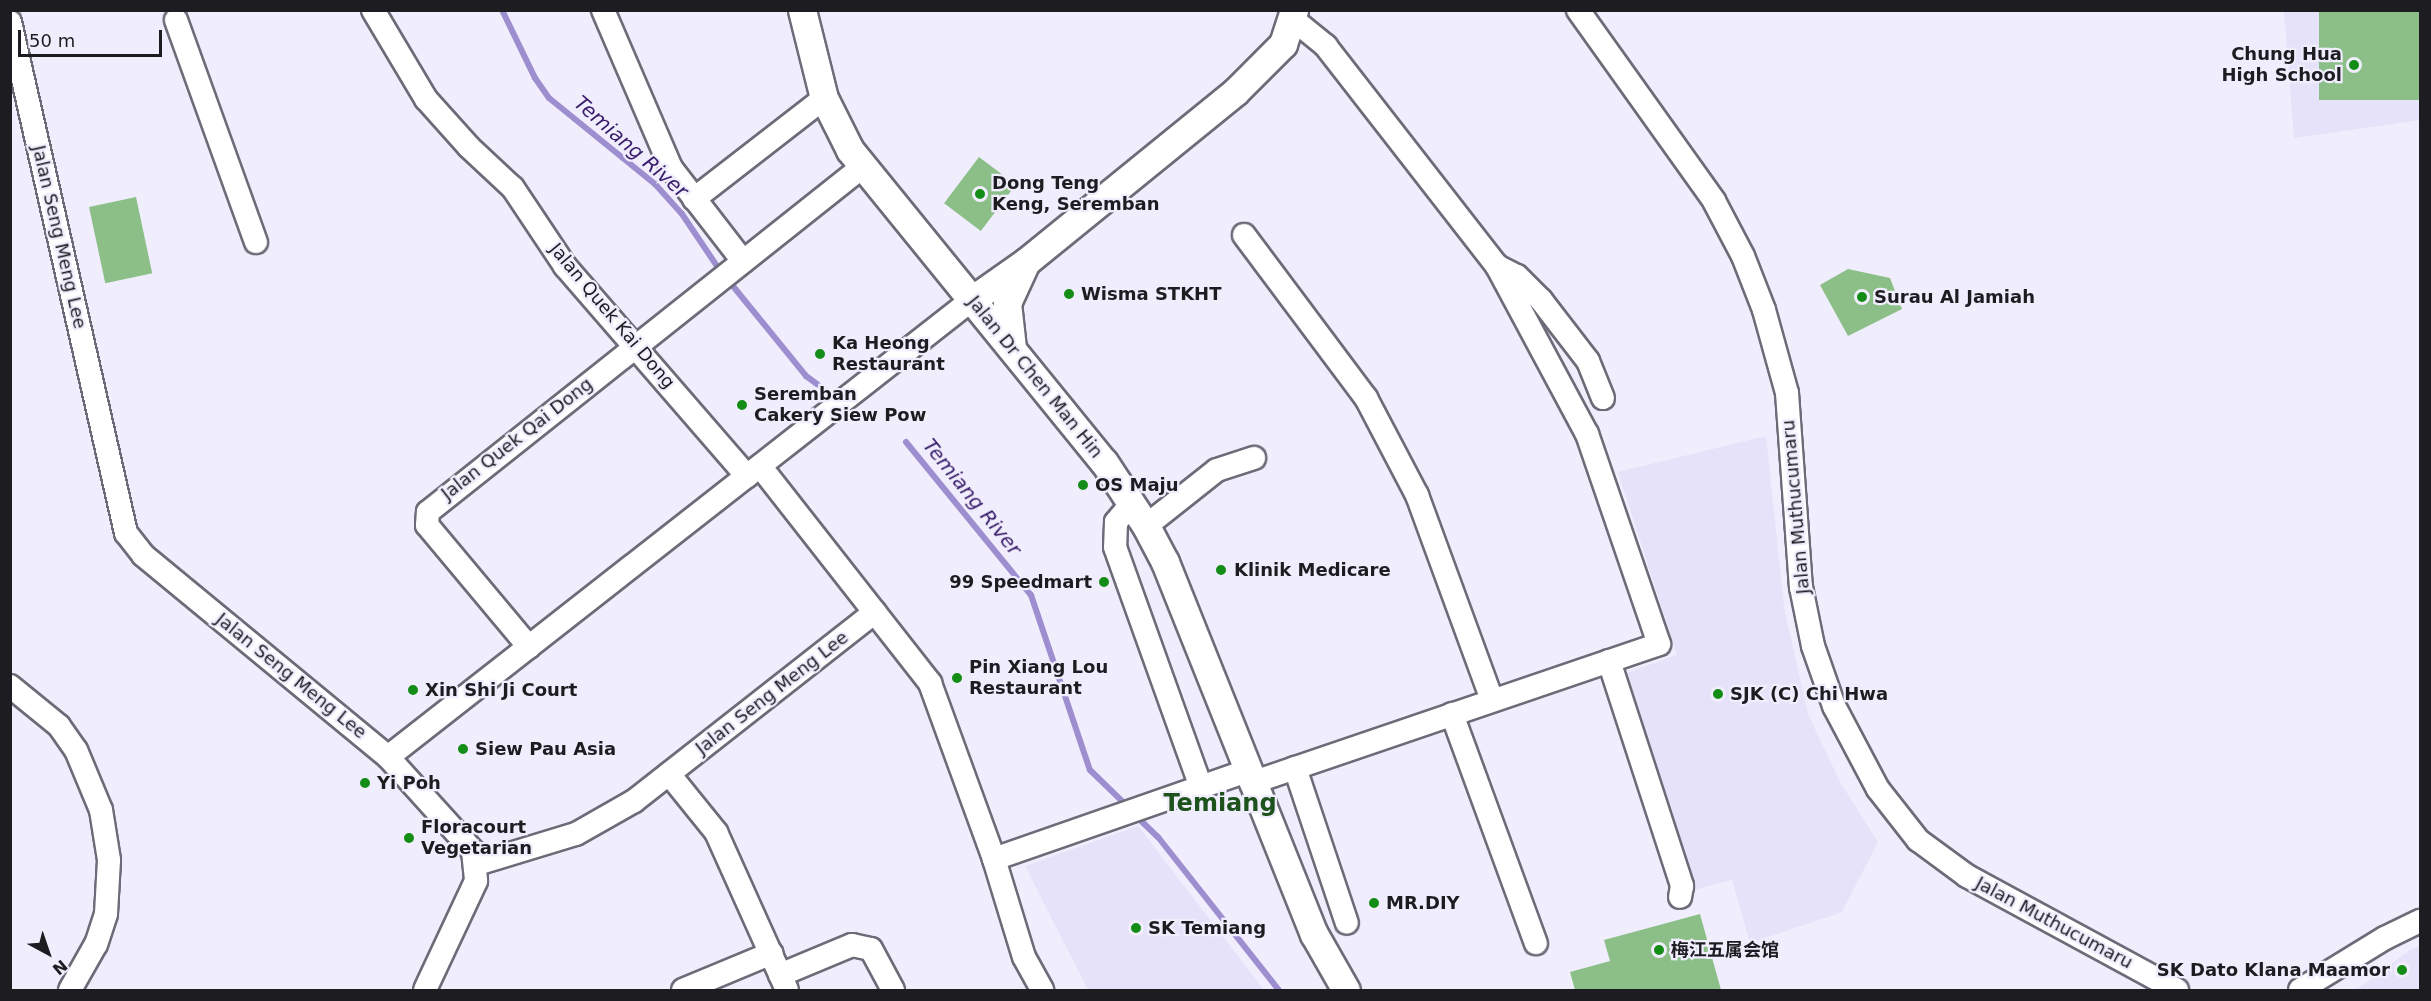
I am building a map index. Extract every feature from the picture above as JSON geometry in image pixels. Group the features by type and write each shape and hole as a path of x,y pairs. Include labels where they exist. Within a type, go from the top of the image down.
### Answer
{"street":[{"name":"Jalan Quek Kai Dong","path":"373,10 426,99 469,147 513,188 565,266 753,471 875,612 930,683 994,859 1024,957 1041,990"},
{"path":"603,10 671,168 738,265"},
{"name":"Jalan Dr Chen Man Hin","path":"802,10 824,98 862,167 1013,349 1132,503 1146,526 1165,562 1249,777 1322,952 1346,990"},
{"name":"Jalan Muthucumaru","path":"1578,10 1714,201 1743,256 1764,310 1787,393 1801,587 1813,646 1834,706 1878,789 1918,840 1967,876 2177,990"},
{"path":"388,757 973,299 1026,261 1235,92 1283,44 1294,15 1326,46 1497,266 1587,434 1659,644 1295,768 1201,788 994,859"},
{"path":"176,20 256,242"},
{"name":"Jalan Seng Meng Lee","path":"10,22 126,533 143,555 388,757 472,851 477,864 591,828 669,774 875,612"},
{"path":"694,199 824,98"},
{"name":"Jalan Quek Qai Dong","path":"529,647 427,525 428,512 862,167"},
{"path":"1244,235 1366,398 1417,495 1492,700"},
{"path":"936,257 975,274 1026,261"},
{"path":"1013,349 1007,303 1026,261"},
{"path":"1497,266 1517,276 1541,300 1588,361 1603,398"},
{"path":"1146,526 1217,470 1254,458"},
{"path":"1132,503 1116,522 1115,547 1201,788"},
{"path":"1609,661 1682,886 1680,897"},
{"path":"10,686 59,726 85,767 101,810 109,869 106,914 96,944 70,990"},
{"path":"1452,714 1536,943"},
{"path":"1295,768 1347,923"},
{"path":"669,774 716,832 784,983 852,945 871,949 893,990"},
{"path":"425,990 476,881 477,864"},
{"path":"2300,990 2385,938 2421,921"},
{"path":"683,990 772,953"}],"shaded area":[{"name":"Chung Hua High School","path":"2284,11 2420,11 2420,120 2294,138"},
{"name":"SJK (C) Chi Hwa","path":"1766,436 1784,607 1808,714 1840,782 1878,842 1842,912 1750,943 1732,880 1694,890 1626,673 1677,655 1618,472"},
{"name":"SK Temiang","path":"1138,826 1264,990 1088,990 1025,866"},
{"name":"SK Dato Klana Maamor","path":"2420,946 2420,990 2356,990 2410,950"}],"building":[{"path":"2319,10 2420,10 2420,100 2319,100"},
{"name":"Dong Teng Keng, Seremban","path":"979,157 1016,185 981,231 944,203"},
{"path":"136,197 152,273 105,283 89,207"},
{"name":"Surau Al Jamiah","path":"1848,269 1890,278 1902,309 1848,336 1820,285"},
{"name":"梅江五属会馆","path":"1700,914 1721,990 1575,990 1570,972 1610,961 1604,940"}],"waterway":[{"name":"Temiang River","path":"502,10 535,78 549,98 655,184 682,214 721,272"},
{"name":"Temiang River","path":"728,280 806,376 817,384"},
{"name":"Temiang River","path":"906,442 1031,595 1090,770 1128,807"},
{"name":"Temiang River","path":"1135,815 1158,837 1279,990"}],"place":[{"name":"Chung Hua High School","path":"2354,65"},
{"name":"Dong Teng Keng, Seremban","path":"980,194"},
{"name":"Wisma STKHT","path":"1069,294"},
{"name":"Surau Al Jamiah","path":"1862,297"},
{"name":"Ka Heong Restaurant","path":"820,354"},
{"name":"Seremban Cakery Siew Pow","path":"742,405"},
{"name":"OS Maju","path":"1083,485"},
{"name":"Klinik Medicare","path":"1221,570"},
{"name":"99 Speedmart","path":"1104,582"},
{"name":"Pin Xiang Lou Restaurant","path":"957,678"},
{"name":"Xin Shi Ji Court","path":"413,690"},
{"name":"SJK (C) Chi Hwa","path":"1718,694"},
{"name":"Siew Pau Asia","path":"463,749"},
{"name":"Yi Poh","path":"365,783"},
{"name":"Floracourt Vegetarian","path":"409,838"},
{"name":"MR.DIY","path":"1374,903"},
{"name":"SK Temiang","path":"1136,928"},
{"name":"梅江五属会馆","path":"1659,950"},
{"name":"SK Dato Klana Maamor","path":"2402,970"}],"district":[{"name":"Temiang","path":"1220,804"}]}
